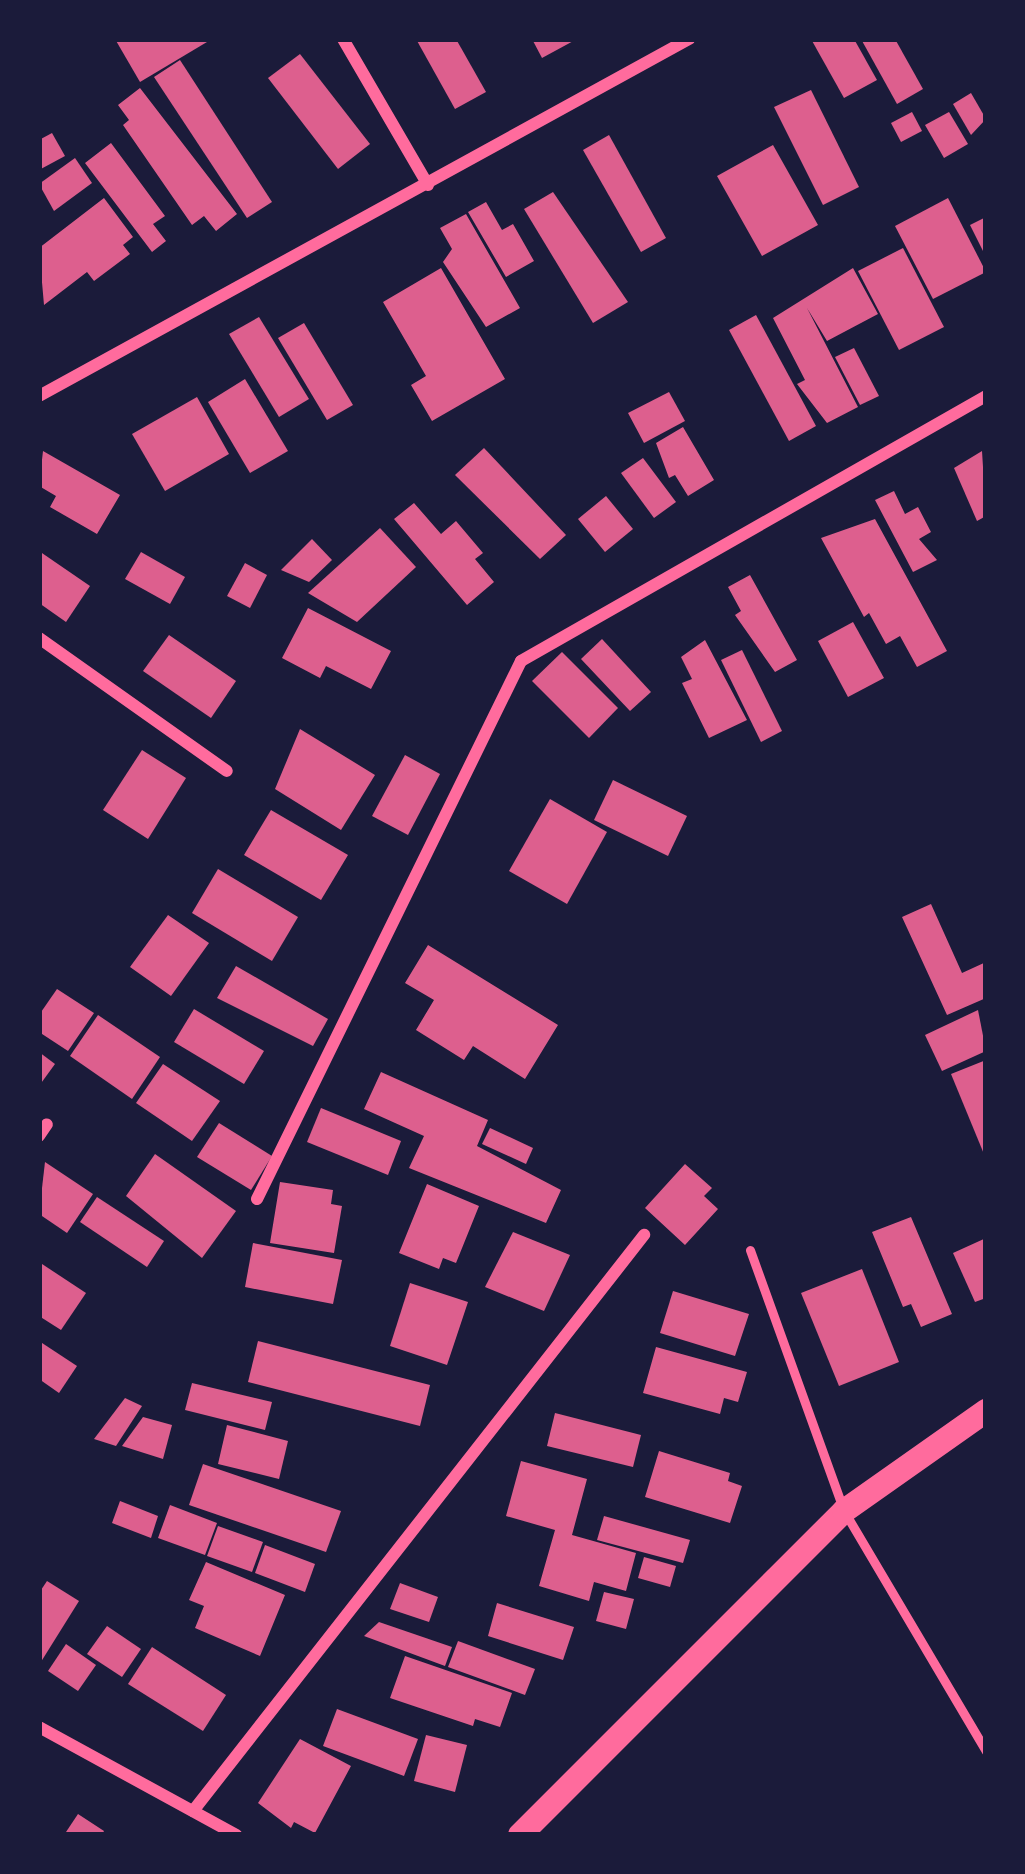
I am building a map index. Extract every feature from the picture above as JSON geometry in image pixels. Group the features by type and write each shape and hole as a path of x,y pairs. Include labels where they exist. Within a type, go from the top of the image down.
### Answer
{"main road":[{"path":"520,1835 844,1511 986,1411"}],"street":[{"path":"343,39 428,184"},
{"path":"40,391 688,39"},
{"path":"257,1199 520,662 986,395"},
{"path":"39,638 227,770"},
{"path":"194,1811 644,1235"},
{"path":"39,1727 236,1835"}],"lane":[{"path":"750,1250 844,1511 986,1751"}],"building":[{"path":"115,39 212,39 140,82"},
{"path":"416,39 456,39 486,92 455,109"},
{"path":"532,39 577,39 542,58"},
{"path":"811,39 854,39 877,80 844,98"},
{"path":"861,39 895,39 923,89 897,104"},
{"path":"300,54 370,144 338,169 268,78"},
{"path":"180,60 272,202 247,218 154,77"},
{"path":"140,88 237,214 216,231 204,216 192,225 123,125 129,120 118,105"},
{"path":"811,90 859,187 823,205 774,107"},
{"path":"971,93 986,119 971,135 953,104"},
{"path":"912,112 922,131 901,142 891,123"},
{"path":"949,112 968,144 944,158 925,125"},
{"path":"52,133 65,156 39,170 39,140"},
{"path":"609,135 666,238 641,252 583,150"},
{"path":"111,143 165,216 153,224 166,241 152,252 85,163"},
{"path":"773,145 818,225 762,256 717,176"},
{"path":"75,158 92,183 54,211 39,184"},
{"path":"553,192 628,302 593,323 524,209"},
{"path":"104,198 133,237 123,245 130,254 94,281 87,272 44,305 39,248"},
{"path":"948,198 986,272 933,299 895,226"},
{"path":"486,202 502,230 513,224 534,261 506,277 468,212"},
{"path":"466,214 520,308 486,327 443,262 452,249 440,228"},
{"path":"986,217 986,257 970,225"},
{"path":"903,248 944,327 899,350 858,271"},
{"path":"441,268 505,379 432,421 411,385 426,376 383,302"},
{"path":"853,268 878,314 827,341 807,308 858,407 827,423 797,384 805,380 773,318"},
{"path":"756,315 816,426 789,441 729,330"},
{"path":"259,317 309,399 279,417 229,334"},
{"path":"304,323 353,405 327,420 278,338"},
{"path":"854,348 879,396 860,405 835,357"},
{"path":"245,379 288,451 250,473 208,402"},
{"path":"669,392 685,421 644,443 628,413"},
{"path":"197,397 229,454 165,491 132,434"},
{"path":"683,427 714,480 688,496 675,475 669,478 656,443"},
{"path":"484,448 566,535 540,559 455,475"},
{"path":"43,451 120,495 97,534 50,507 56,496 39,486"},
{"path":"982,451 986,516 977,521 954,468"},
{"path":"643,458 676,502 654,518 621,473"},
{"path":"894,491 905,514 918,507 931,532 919,539 937,560 913,572 875,500"},
{"path":"606,496 633,529 605,552 578,519"},
{"path":"414,503 441,534 456,521 483,553 475,559 494,582 467,605 394,519"},
{"path":"875,519 947,651 917,667 900,636 886,644 869,613 864,617 821,538"},
{"path":"380,528 416,567 357,622 308,593"},
{"path":"312,539 332,560 309,582 281,570"},
{"path":"39,551 90,586 66,622 39,603"},
{"path":"141,552 185,577 170,604 125,579"},
{"path":"245,563 267,575 250,608 227,596"},
{"path":"750,575 797,660 775,672 735,615 741,611 728,587"},
{"path":"308,608 391,651 371,689 326,666 320,678 282,658"},
{"path":"853,622 884,678 848,697 818,641"},
{"path":"169,635 236,681 211,718 143,671"},
{"path":"602,639 651,692 630,711 581,659"},
{"path":"705,640 747,720 709,738 682,683 692,679 681,657"},
{"path":"742,650 782,731 761,742 721,660"},
{"path":"562,652 618,708 589,738 532,681"},
{"path":"300,729 375,775 341,830 275,789"},
{"path":"142,750 186,778 148,839 103,810"},
{"path":"405,755 440,774 408,835 372,816"},
{"path":"613,780 687,816 668,856 594,820"},
{"path":"550,799 607,832 567,904 509,871"},
{"path":"271,810 348,855 321,900 244,855"},
{"path":"218,869 298,917 272,961 192,913"},
{"path":"931,904 962,973 986,962 986,998 947,1015 902,917"},
{"path":"168,915 209,943 171,996 130,967"},
{"path":"428,945 558,1025 525,1079 473,1046 464,1060 416,1030 434,1000 405,983"},
{"path":"236,966 328,1019 313,1046 217,998"},
{"path":"57,989 94,1013 68,1051 39,1032 39,1015"},
{"path":"194,1009 264,1051 244,1084 174,1042"},
{"path":"978,1010 986,1051 942,1071 925,1035"},
{"path":"98,1015 160,1057 132,1099 70,1056"},
{"path":"39,1052 55,1064 39,1086"},
{"path":"986,1060 986,1159 951,1074"},
{"path":"163,1064 220,1101 192,1141 136,1103"},
{"path":"381,1072 488,1120 477,1146 561,1190 546,1223 409,1168 424,1136 364,1109"},
{"path":"321,1108 401,1141 388,1175 307,1142"},
{"path":"219,1123 272,1156 251,1190 197,1157"},
{"path":"490,1128 533,1148 526,1164 482,1144"},
{"path":"155,1154 236,1211 202,1258 126,1196"},
{"path":"45,1162 93,1194 67,1233 39,1214"},
{"path":"685,1164 712,1188 704,1196 718,1209 685,1245 645,1208"},
{"path":"280,1182 333,1190 331,1204 342,1206 334,1253 270,1243"},
{"path":"427,1184 479,1206 456,1263 443,1258 439,1269 399,1253"},
{"path":"97,1197 164,1241 147,1267 80,1222"},
{"path":"911,1217 952,1314 921,1327 911,1304 903,1307 872,1232"},
{"path":"513,1232 570,1255 544,1311 485,1287"},
{"path":"986,1238 986,1298 975,1302 953,1253"},
{"path":"253,1243 342,1260 333,1304 245,1287"},
{"path":"39,1262 86,1293 61,1330 39,1316"},
{"path":"862,1269 899,1362 839,1386 801,1293"},
{"path":"410,1283 468,1302 447,1365 390,1346"},
{"path":"673,1291 749,1314 735,1356 660,1333"},
{"path":"39,1341 77,1366 59,1393 39,1379"},
{"path":"258,1341 430,1385 420,1426 248,1382"},
{"path":"656,1347 747,1372 738,1402 724,1398 720,1414 643,1393"},
{"path":"192,1383 272,1402 265,1430 185,1410"},
{"path":"125,1398 142,1406 116,1446 94,1439"},
{"path":"555,1413 641,1435 633,1467 547,1446"},
{"path":"143,1417 172,1425 163,1459 122,1446"},
{"path":"227,1425 288,1441 279,1479 218,1464"},
{"path":"659,1451 730,1473 728,1481 742,1486 730,1523 645,1497"},
{"path":"521,1461 587,1479 572,1535 636,1553 626,1591 594,1582 589,1601 539,1586 555,1530 506,1516"},
{"path":"203,1464 341,1511 326,1552 189,1505"},
{"path":"120,1501 158,1516 151,1538 112,1523"},
{"path":"170,1505 217,1523 205,1555 158,1538"},
{"path":"604,1516 690,1540 683,1563 597,1540"},
{"path":"218,1526 263,1542 252,1572 207,1556"},
{"path":"265,1545 315,1564 305,1592 255,1573"},
{"path":"644,1557 676,1566 670,1587 638,1578"},
{"path":"206,1562 285,1595 260,1656 195,1628 204,1606 189,1600"},
{"path":"47,1581 79,1601 39,1665 39,1593"},
{"path":"400,1583 438,1597 429,1622 390,1609"},
{"path":"604,1592 634,1599 626,1629 596,1621"},
{"path":"497,1603 574,1627 563,1660 488,1636"},
{"path":"379,1622 452,1647 445,1666 364,1636"},
{"path":"107,1626 141,1649 122,1677 87,1654"},
{"path":"458,1641 535,1669 525,1695 448,1667"},
{"path":"66,1644 96,1665 78,1691 48,1671"},
{"path":"152,1647 226,1695 203,1731 128,1684"},
{"path":"405,1656 512,1693 500,1727 475,1719 473,1726 390,1698"},
{"path":"337,1709 418,1739 404,1776 323,1746"},
{"path":"426,1735 467,1745 455,1792 414,1781"},
{"path":"300,1739 351,1766 315,1833 294,1822 291,1828 258,1803"},
{"path":"78,1814 104,1831 102,1835 64,1835"}]}
